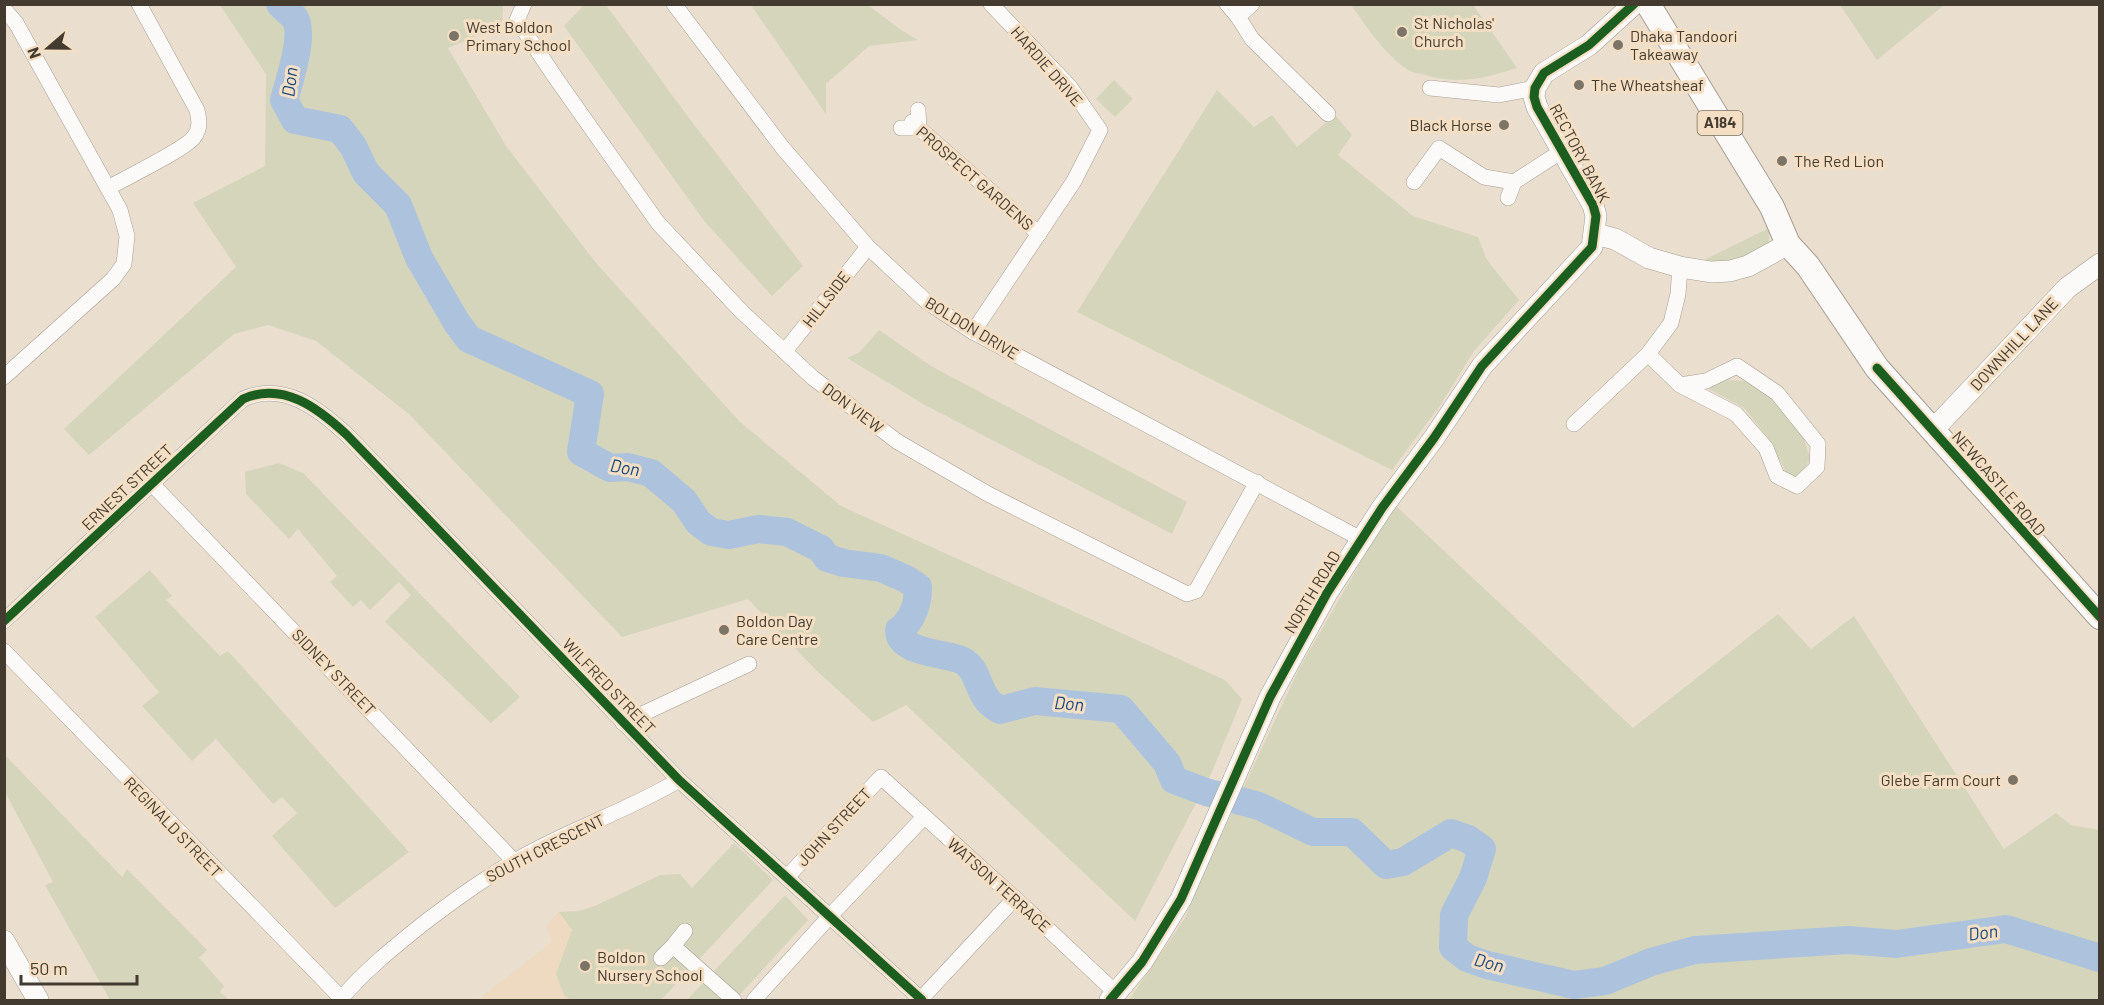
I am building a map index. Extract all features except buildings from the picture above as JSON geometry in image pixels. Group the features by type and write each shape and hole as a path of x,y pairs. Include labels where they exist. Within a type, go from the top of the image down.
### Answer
{"main road":[{"name":"NEWCASTLE ROAD","path":"1648,4 1772,207 1788,244 1808,266 1877,368 2100,617"}],"street":[{"path":"108,188 190,142 198,129 197,110 139,4"},
{"name":"DON VIEW","path":"524,4 517,20 658,223 742,312 813,378 898,442 988,494 1187,594 1196,591 1257,482"},
{"name":"BOLDON DRIVE","path":"674,4 782,147 868,247 927,302 973,332 1361,539"},
{"name":"HARDIE DRIVE","path":"991,4 1070,87 1100,130"},
{"path":"1227,4 1252,39 1328,114"},
{"path":"1238,17 1252,4"},
{"path":"1430,88 1499,95 1535,88 1544,73 1589,45 1634,4"},
{"path":"4,9 16,22 120,210 127,236 124,264 113,279 4,377"},
{"name":"RECTORY BANK","path":"1535,88 1534,97 1538,107 1593,205 1596,216 1595,234"},
{"name":"PROSPECT GARDENS","path":"912,122 1039,234"},
{"name":"PROSPECT GARDENS","path":"973,332 1074,181 1100,130"},
{"path":"1414,182 1439,148 1484,177 1514,182"},
{"path":"1508,198 1514,182 1562,151"},
{"path":"1595,234 1615,239 1649,258 1680,267 1712,272 1730,271 1748,266 1788,244"},
{"name":"NORTH ROAD","path":"1113,997 1142,962 1181,899 1270,697 1317,611 1361,539 1482,366 1592,247 1595,234"},
{"name":"HILLSIDE","path":"785,351 868,247"},
{"name":"DOWNHILL LANE","path":"1933,430 2067,288 2100,264"},
{"path":"1575,424 1648,354 1671,323 1678,294 1680,267"},
{"path":"1648,354 1680,385 1736,414 1766,448 1777,476 1797,486 1817,467 1818,444 1777,393 1737,366 1706,381 1680,385"},
{"name":"ERNEST STREET","path":"4,621 243,399 263,392 278,392"},
{"name":"WILFRED STREET","path":"278,392 313,406 330,419 679,780 921,1000"},
{"name":"SIDNEY STREET","path":"152,484 514,861"},
{"name":"REGINALD STREET","path":"4,651 342,1000"},
{"name":"WILFRED STREET","path":"623,723 749,664"},
{"name":"WATSON TERRACE","path":"880,777 1014,898 1113,997"},
{"name":"JOHN STREET","path":"787,877 880,777"},
{"name":"SOUTH CRESCENT","path":"342,1000 395,946 477,884 567,833 650,797 679,780"},
{"path":"754,1000 924,817"},
{"path":"921,1000 1014,898"},
{"path":"661,958 685,931"},
{"path":"4,941 38,1000"},
{"path":"673,946 734,1000"}],"shaded area":[{"name":"Boldon Nursery School","path":"595,906 661,1000 477,1000 552,942 546,926 559,912 579,911"}],"green space":[{"path":"220,5 503,5 502,25 448,48 506,146 596,263 739,421 841,506 1225,680 1242,699 1211,774 1135,921 906,705 873,722 816,670 748,599 622,637 409,414 316,341 268,325 234,334 89,455 64,429 236,267 193,203 265,166 266,74"},
{"path":"584,5 606,5 689,118 803,266 772,296 705,222 564,26"},
{"path":"751,5 868,5 918,40 869,46 826,84 826,114"},
{"path":"1351,5 1473,5 1517,68 1481,78 1458,80 1411,71 1382,46"},
{"path":"1840,5 1944,5 1877,60"},
{"path":"1114,80 1133,99 1115,117 1096,99"},
{"path":"1217,90 1254,127 1272,115 1297,147 1335,115 1352,135 1338,155 1413,216 1478,237 1487,260 1519,300 1474,351 1441,404 1392,470 1077,312"},
{"path":"1769,228 1769,242 1745,257 1721,262 1702,261"},
{"path":"879,330 931,366 1187,502 1172,534 925,405 847,358 860,352"},
{"path":"1728,380 1746,381 1771,393 1801,430 1810,458 1802,475 1788,476 1770,440 1744,408 1704,386"},
{"path":"279,463 303,473 520,697 491,723 385,622 411,595 399,582 370,610 361,600 353,607 330,582 337,576 298,529 289,539 246,494 245,472"},
{"path":"1394,504 1633,728 1778,614 1811,649 1854,616 2004,849 2056,813 2071,825 2099,830 2099,1000 1129,1000 1185,918 1200,880 1299,669"},
{"path":"150,570 172,596 166,600 220,656 228,651 409,852 335,908 272,836 297,813 282,797 273,804 216,739 192,761 142,706 159,692 95,617"},
{"path":"4,754 122,877 127,869 207,950 199,958 224,986 220,992 229,1000 110,1000 45,885 53,882 5,792"},
{"path":"734,843 773,880 661,1000 570,1000 564,995 556,974 572,930 559,912 579,911 595,906 660,875 680,874 692,888"},
{"path":"785,895 808,920 735,1000 687,1000"}],"waterway":[{"name":"Don","path":"280,4 294,17 297,24 295,57 284,100 295,120 340,129 353,146 366,173 398,205 419,258 457,323 469,339 590,394 581,452 610,468 628,467 651,473 684,501 698,522 711,532 729,535 758,529 787,532 821,549 827,558 844,563 881,568 906,579 918,587 918,593 911,617 899,630 901,638 914,648 966,663 974,672 987,700 1000,710 1035,701 1121,709 1167,763 1174,780 1206,792 1259,806 1313,832 1352,832 1386,865 1403,862 1451,833 1468,839 1482,849 1473,878 1454,915 1453,947 1467,958 1487,965 1574,985 1605,981 1651,962 1695,950 1848,940 1896,944 2006,929 2100,958"}],"cycle path":[{"path":"1110,1000 1142,962 1181,899 1270,697 1327,593 1382,508 1434,438 1482,366 1592,247 1596,216 1593,205 1537,107 1534,97 1535,88 1544,73 1589,45 1634,4"},
{"path":"1877,368 2100,617"},
{"path":"4,621 243,399 258,394 272,393 299,400 324,415 347,435 679,780 922,1000"}],"place":[{"name":"St Nicholas' Church","path":"1402,32"},
{"name":"West Boldon Primary School","path":"454,36"},
{"name":"Dhaka Tandoori Takeaway","path":"1618,45"},
{"name":"The Wheatsheaf","path":"1579,85"},
{"name":"Black Horse","path":"1504,125"},
{"name":"The Red Lion","path":"1782,161"},
{"name":"Boldon Day Care Centre","path":"724,630"},
{"name":"Glebe Farm Court","path":"2013,780"},
{"name":"Boldon Nursery School","path":"585,966"}]}
